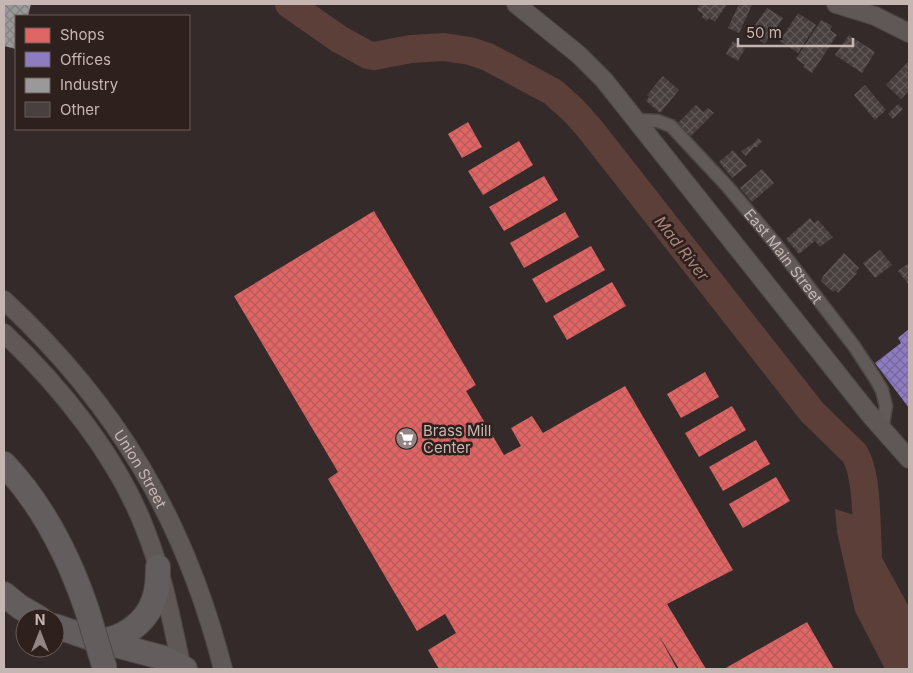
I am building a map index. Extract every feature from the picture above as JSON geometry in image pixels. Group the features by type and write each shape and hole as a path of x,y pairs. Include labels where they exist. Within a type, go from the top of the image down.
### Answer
{"highway":[{"path":"4,464 26,490 52,530 66,556 87,610 105,669"},
{"path":"93,639 114,638 138,624 154,600 158,567"},
{"path":"4,594 22,608"},
{"path":"65,629 164,658 183,669"}],"main road":[{"name":"East Main Street","path":"516,4 588,63 636,120 882,430 909,459"},
{"path":"836,4 886,20 909,33"},
{"name":"Union Street","path":"4,300 51,346 86,386 112,421 145,473 166,512 187,558 208,617 223,669"},
{"name":"Union Street","path":"4,332 35,364 67,402 104,452 138,512 158,567 183,669"}],"street":[{"name":"East Main Street","path":"636,120 658,120 670,126 727,186 775,243 854,346 876,378 882,390 886,406 882,430"}],"shaded area":[{"path":"835,509 854,515 870,514 873,541 909,607 909,669 885,669 855,611 837,532"}],"building: Shops":[{"path":"468,122 482,147 462,158 448,134"},
{"path":"519,141 533,165 483,195 468,171"},
{"path":"544,176 558,200 504,231 489,207"},
{"name":"Brass Mill Center","path":"374,211 476,385 466,391 504,455 521,446 511,428 532,416 543,433 625,386 733,570 667,604 706,669 679,669 658,634 677,669 439,669 428,650 456,633 445,614 417,631 328,479 338,472 234,296"},
{"path":"565,212 579,237 524,268 510,243"},
{"path":"591,246 605,270 546,303 532,279"},
{"path":"612,282 626,306 567,340 553,316"},
{"path":"705,372 719,397 681,418 667,394"},
{"path":"732,406 746,430 699,457 685,433"},
{"path":"756,440 770,464 723,491 709,467"},
{"path":"776,477 790,501 743,528 729,504"},
{"path":"807,622 834,669 724,669"}],"building: Offices":[{"path":"909,329 909,408 875,363 901,343 898,338"}],"building: Industry":[{"path":"4,4 31,4 28,15 15,15 15,49 4,46"}],"building: Other":[{"path":"700,4 727,4 715,22 709,18 707,21 702,17 703,14 697,10"},
{"path":"739,4 752,5 739,33 728,28"},
{"path":"767,8 783,18 765,44 753,35 756,30 753,28"},
{"path":"798,13 816,25 798,53 780,41"},
{"path":"821,20 832,26 830,30 837,35 812,73 796,59"},
{"path":"849,35 875,52 862,73 835,55"},
{"path":"733,41 745,49 738,61 726,54"},
{"path":"909,61 909,91 901,99 886,85"},
{"path":"663,76 679,90 660,113 646,101 649,97 647,95"},
{"path":"865,85 886,110 875,120 854,95"},
{"path":"898,104 903,109 893,119 888,114"},
{"path":"696,105 703,112 708,108 714,113 690,137 677,124"},
{"path":"758,138 762,142 757,147 754,147 746,156 741,151 753,144"},
{"path":"733,150 747,166 732,178 719,162"},
{"path":"762,169 774,183 752,202 740,188"},
{"path":"810,218 814,223 818,220 833,237 820,247 815,241 799,254 786,239"},
{"path":"880,250 892,265 875,278 863,263"},
{"path":"844,253 859,268 857,273 838,293 835,290 833,292 821,281 823,276"},
{"path":"909,263 909,285 898,271"}],"waterway":[{"name":"Mad River","path":"289,4 339,39 368,55 374,56 411,49 444,47 470,51 488,57 553,92 574,111 812,412 854,453 859,462 864,487 868,552"}],"place":[{"name":"Brass Mill Center","path":"407,439"}]}
